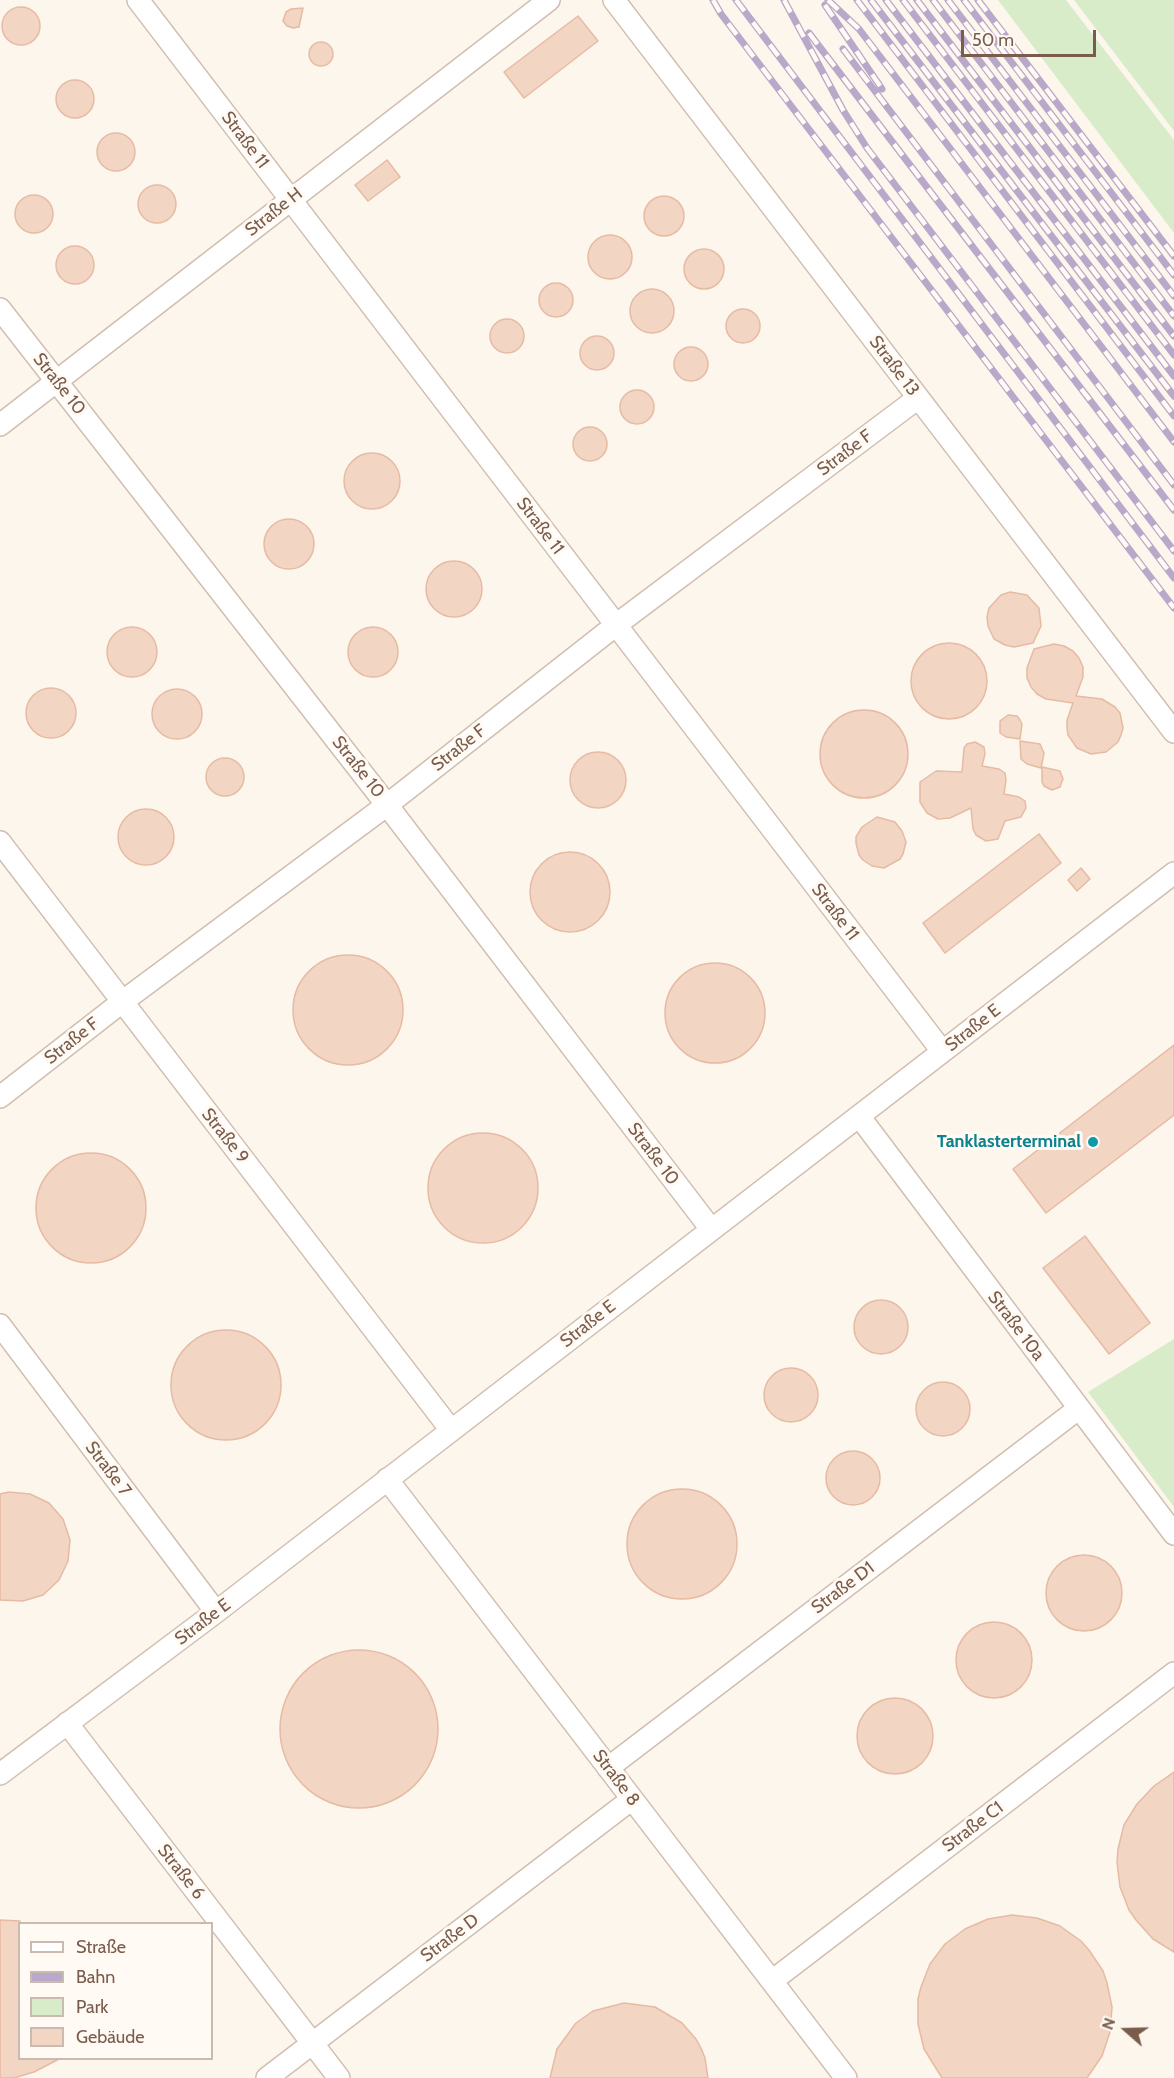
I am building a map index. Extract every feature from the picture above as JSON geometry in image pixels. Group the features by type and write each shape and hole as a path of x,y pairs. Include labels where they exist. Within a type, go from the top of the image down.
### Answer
{"lane":[{"name":"Straße 11","path":"138,0 942,1051"},
{"name":"Straße H","path":"0,425 549,0"},
{"name":"Straße 13","path":"614,0 1174,732"},
{"name":"Straße 10","path":"0,309 387,805 711,1229"},
{"name":"Straße F","path":"0,1097 122,1002 387,805 616,625 918,398"},
{"name":"Straße 9","path":"0,842 451,1430"},
{"name":"Straße E","path":"0,1774 216,1612 1174,873"},
{"name":"Straße 10a","path":"859,1116 1174,1534"},
{"name":"Straße 7","path":"0,1325 216,1612"},
{"name":"Straße D1","path":"608,1768 1078,1409"},
{"name":"Straße 8","path":"387,1479 846,2078"},
{"name":"Straße C1","path":"772,1981 1174,1673"},
{"name":"Straße 6","path":"67,1723 339,2078"},
{"name":"Straße D","path":"267,2078 632,1799"}],"green space":[{"path":"998,0 1066,0 1174,140 1174,233"},
{"path":"1074,0 1174,0 1174,131"},
{"path":"1174,1339 1174,1507 1088,1392"}],"building":[{"path":"21,7 34,13 40,26 34,39 21,45 8,39 2,26 8,13"},
{"path":"303,8 299,27 287,26 283,21 286,12"},
{"path":"578,16 598,41 524,98 504,72"},
{"path":"321,42 330,45 333,54 330,63 321,66 312,63 309,54 312,45"},
{"path":"75,80 88,86 94,99 88,112 75,118 62,112 56,99 62,86"},
{"path":"116,133 129,139 135,152 129,165 116,171 103,165 97,152 103,139"},
{"path":"387,160 400,177 368,201 355,185"},
{"path":"157,185 170,191 176,204 170,217 157,223 144,217 138,204 144,191"},
{"path":"34,195 47,201 53,214 47,227 34,233 21,227 15,214 21,201"},
{"path":"664,196 678,202 684,216 678,230 664,236 650,230 644,216 650,202"},
{"path":"610,235 625,242 632,257 625,272 610,279 595,272 588,257 595,242"},
{"path":"75,246 88,252 94,265 88,278 75,284 62,278 56,265 62,252"},
{"path":"704,249 718,255 724,269 718,283 704,289 690,283 684,269 690,255"},
{"path":"556,283 568,288 573,300 568,312 556,317 544,312 539,300 544,288"},
{"path":"652,289 667,296 674,311 667,326 652,333 637,326 630,311 637,296"},
{"path":"743,309 755,314 760,326 755,338 743,343 731,338 726,326 731,314"},
{"path":"507,319 519,324 524,336 519,348 507,353 495,348 490,336 495,324"},
{"path":"597,336 609,341 614,353 609,365 597,370 585,365 580,353 585,341"},
{"path":"691,347 703,352 708,364 703,376 691,381 679,376 674,364 679,352"},
{"path":"637,390 649,395 654,407 649,419 637,424 625,419 620,407 625,395"},
{"path":"590,427 602,432 607,444 602,456 590,461 578,456 573,444 578,432"},
{"path":"372,453 383,455 392,461 398,470 400,481 398,492 392,501 383,507 372,509 361,507 352,501 346,492 344,481 346,470 352,461 361,455"},
{"path":"289,519 298,521 309,530 314,544 312,553 303,564 289,569 280,567 269,558 264,544 266,535 275,524"},
{"path":"454,561 465,563 474,569 480,578 482,589 480,600 474,609 465,615 454,617 443,615 434,609 428,600 426,589 428,578 434,569 443,563"},
{"path":"1010,592 1027,595 1039,608 1041,626 1033,643 1014,647 1005,645 994,639 988,626 989,608 1001,595"},
{"path":"132,627 141,629 152,638 157,652 155,661 146,672 132,677 123,675 112,666 107,652 109,643 118,632"},
{"path":"373,627 382,629 393,638 398,652 396,661 387,672 373,677 364,675 353,666 348,652 350,643 359,632"},
{"path":"949,643 963,646 976,654 984,667 987,681 984,695 976,708 963,716 949,719 935,716 922,708 914,695 911,681 914,667 922,654 935,646"},
{"path":"1054,644 1073,651 1083,667 1083,677 1076,696 1102,699 1120,713 1123,728 1121,735 1118,742 1106,752 1091,754 1077,748 1068,735 1067,728 1067,720 1073,703 1046,699 1031,687 1027,678 1027,668 1034,649"},
{"path":"51,688 60,690 71,699 76,713 74,722 65,733 51,738 42,736 31,727 26,713 28,704 37,693"},
{"path":"177,689 186,691 197,700 202,714 200,723 191,734 177,739 168,737 157,728 152,714 154,705 163,694"},
{"path":"864,710 881,714 895,723 904,737 908,754 904,771 895,785 881,794 864,798 847,794 833,785 824,771 820,754 824,737 833,723 847,714"},
{"path":"1008,715 1017,716 1022,724 1020,739 1006,737 1000,733 1000,721"},
{"path":"1020,741 1040,744 1044,753 1041,768 1027,764 1021,759"},
{"path":"975,742 984,747 982,766 999,769 1005,773 1004,794 1019,797 1025,801 1026,808 1021,817 1005,821 998,839 986,841 976,835 973,829 971,808 950,818 938,819 927,813 920,802 920,782 936,771 962,772 964,748 967,744"},
{"path":"598,752 609,754 618,760 624,769 626,780 624,791 618,800 609,806 598,808 587,806 578,800 572,791 570,780 572,769 578,760 587,754"},
{"path":"225,758 239,763 244,777 239,791 225,796 211,791 206,777 211,763"},
{"path":"1042,767 1060,771 1063,779 1060,787 1052,790 1044,786"},
{"path":"146,809 157,811 166,817 172,826 174,837 172,848 166,857 157,863 146,865 135,863 126,857 120,848 118,837 120,826 126,817 135,811"},
{"path":"877,817 895,822 906,842 900,859 884,868 872,866 863,860 856,843 856,837 862,827"},
{"path":"1039,834 1061,863 945,953 923,923"},
{"path":"570,852 585,855 598,864 607,877 610,892 607,907 598,920 585,929 570,932 555,929 542,920 533,907 530,892 533,877 542,864 555,855"},
{"path":"1081,868 1090,879 1077,891 1068,880"},
{"path":"348,955 369,959 387,971 399,989 403,1010 399,1031 387,1049 369,1061 348,1065 327,1061 309,1049 297,1031 293,1010 297,989 309,971 327,959"},
{"path":"715,963 734,966 751,977 762,994 765,1013 762,1032 751,1049 734,1060 715,1063 696,1060 679,1049 668,1032 665,1013 668,994 679,977 696,966"},
{"name":"Tanklasterterminal","path":"1174,1045 1174,1115 1046,1213 1013,1169"},
{"path":"483,1133 504,1137 522,1149 534,1167 538,1188 534,1209 522,1227 504,1239 483,1243 462,1239 444,1227 432,1209 428,1188 432,1167 444,1149 462,1137"},
{"path":"91,1153 112,1157 130,1169 142,1187 146,1208 142,1229 130,1247 112,1259 91,1263 70,1259 52,1247 40,1229 36,1208 40,1187 52,1169 70,1157"},
{"path":"1085,1236 1150,1323 1109,1354 1043,1268"},
{"path":"876,1300 886,1300 896,1304 904,1312 908,1327 904,1342 896,1350 886,1354 876,1354 866,1350 858,1342 854,1332 854,1322 858,1312 866,1304"},
{"path":"226,1330 247,1334 265,1346 277,1364 281,1385 277,1406 265,1424 247,1436 226,1440 205,1436 187,1424 175,1406 171,1385 175,1364 187,1346 205,1334"},
{"path":"786,1368 796,1368 806,1372 814,1380 818,1395 814,1410 806,1418 796,1422 786,1422 776,1418 768,1410 764,1400 764,1390 768,1380 776,1372"},
{"path":"938,1382 948,1382 958,1386 966,1394 970,1409 966,1424 958,1432 948,1436 938,1436 928,1432 920,1424 916,1414 916,1404 920,1394 928,1386"},
{"path":"848,1451 858,1451 868,1455 876,1463 880,1478 876,1493 868,1501 858,1505 848,1505 838,1501 830,1493 826,1483 826,1473 830,1463 838,1455"},
{"path":"682,1489 703,1493 721,1505 733,1523 737,1544 733,1565 721,1583 703,1595 682,1599 661,1595 643,1583 631,1565 627,1544 631,1523 643,1505 661,1493"},
{"path":"9,1492 30,1494 49,1503 63,1519 70,1540 68,1561 59,1580 43,1595 23,1601 0,1600 0,1494"},
{"path":"1084,1555 1099,1558 1111,1566 1119,1578 1122,1593 1119,1608 1111,1620 1099,1628 1084,1631 1069,1628 1057,1620 1049,1608 1046,1593 1049,1578 1057,1566 1069,1558"},
{"path":"994,1622 1009,1625 1021,1633 1029,1645 1032,1660 1029,1675 1021,1687 1009,1695 994,1698 979,1695 967,1687 959,1675 956,1660 959,1645 967,1633 979,1625"},
{"path":"359,1650 374,1651 389,1656 403,1663 415,1673 425,1685 432,1699 437,1714 437,1744 432,1759 425,1773 415,1785 403,1795 389,1802 374,1807 359,1808 344,1807 329,1802 315,1795 303,1785 293,1773 286,1759 281,1744 280,1729 281,1714 286,1699 293,1685 303,1673 315,1663 329,1656 344,1651"},
{"path":"895,1698 910,1701 922,1709 930,1721 933,1736 930,1751 922,1763 910,1771 895,1774 880,1771 868,1763 860,1751 857,1736 860,1721 868,1709 880,1701"},
{"path":"1174,1772 1174,1952 1153,1939 1129,1910 1120,1887 1117,1862 1124,1825 1137,1804 1154,1786"},
{"path":"1012,1915 1037,1918 1060,1926 1081,1941 1103,1971 1112,2007 1110,2032 1102,2056 1087,2078 942,2078 924,2049 918,2024 918,1999 930,1964 945,1944 965,1929 988,1919"},
{"path":"0,1920 20,1921 18,1922 18,2060 57,2060 34,2072 14,2078 0,2078"},
{"path":"624,2003 655,2007 682,2023 701,2048 708,2078 550,2078 557,2049 576,2023 593,2011"}],"railway":[{"path":"713,0 721,14 1174,608"},
{"path":"736,0 1174,578"},
{"path":"784,0 843,110 867,148 1174,551"},
{"path":"828,0 859,29 1174,442"},
{"path":"857,0 1174,416"},
{"path":"871,0 1174,396"},
{"path":"886,0 1174,376"},
{"path":"903,0 1174,355"},
{"path":"917,0 1174,336"},
{"path":"933,0 1174,316"},
{"path":"948,0 1174,296"},
{"path":"964,0 1174,275"},
{"path":"978,0 1174,256"},
{"path":"825,5 882,89"},
{"path":"809,33 1174,510"},
{"path":"843,49 1174,485"}],"place":[{"name":"Tanklasterterminal","path":"1093,1142"}]}
